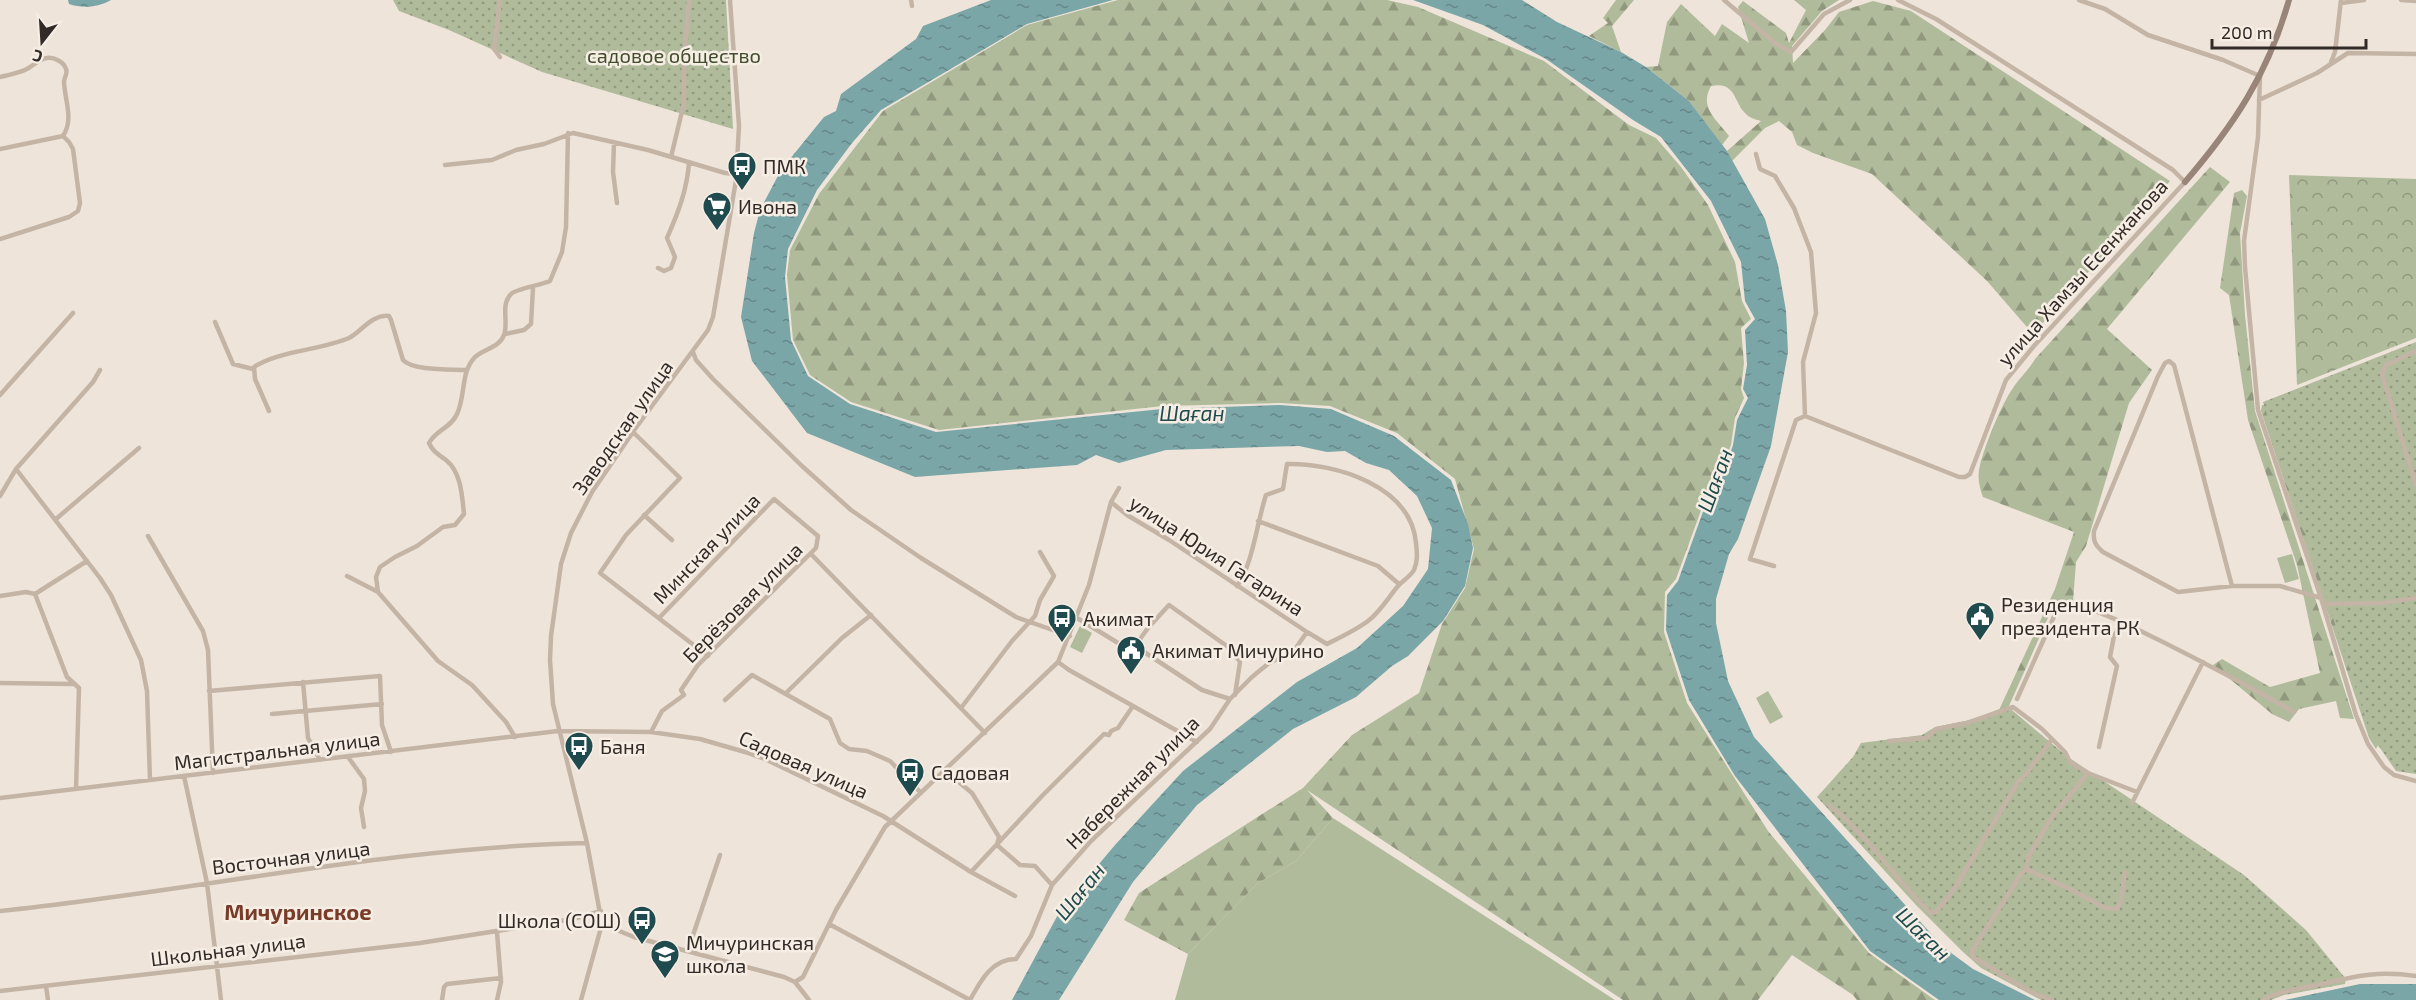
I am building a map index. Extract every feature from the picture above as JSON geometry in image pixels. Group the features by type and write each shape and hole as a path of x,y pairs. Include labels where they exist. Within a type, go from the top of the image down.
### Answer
{"street":[{"path":"500,0 494,50 500,57"},
{"path":"671,157 683,112 689,0"},
{"name":"Заводская улица","path":"581,1000 602,924 587,843 553,704 550,660 554,609 561,564 571,533 583,508 633,432 693,352 714,317 736,174 739,126 730,0"},
{"path":"911,0 912,6"},
{"path":"1724,0 1776,44 1791,52 1824,14 1850,0"},
{"path":"1898,0 1936,19 2173,170 2185,182"},
{"path":"2079,0 2105,9 2148,35 2223,60 2260,76 2258,137 2244,241 2244,267 2258,410 2321,597 2356,715 2368,744 2384,767 2394,775 2416,781"},
{"name":"улица Хамзы Есенжанова","path":"1805,416 1959,477 1970,474 2006,380 2222,138 2260,76 2289,0"},
{"path":"2330,64 2335,52 2341,2 2364,0"},
{"path":"2401,0 2416,1"},
{"path":"2259,100 2317,73 2348,53 2416,54"},
{"path":"0,77 28,68 36,61 47,58 60,61 65,66 67,74 64,81 69,106 68,128 63,136 0,149"},
{"path":"445,165 492,160 568,134 614,142 725,173 736,174"},
{"path":"378,592 376,577 380,567 417,546 443,527 454,525 464,514 463,497 456,471 433,451 429,443 434,434 447,428 456,416 463,399 466,370 476,357 499,343 505,334 505,305 510,294 519,289 533,288 550,281 562,252 566,227 568,134"},
{"path":"0,238 69,217 78,211 80,203 73,149 63,136"},
{"path":"614,142 613,172 617,203"},
{"path":"1756,154 1760,169 1774,176 1794,208 1811,252 1816,313 1803,362 1805,416 1796,420 1750,559 1774,566"},
{"path":"658,268 664,272 671,268 675,257 667,238 688,182 689,163"},
{"path":"505,334 524,330 531,324 533,288"},
{"path":"0,395 73,313"},
{"path":"253,369 258,363 349,338 369,321 384,315 389,316 392,320 406,364 416,367 466,370"},
{"path":"215,322 233,364 253,369"},
{"path":"2416,351 2386,365 2382,374 2416,485"},
{"path":"693,352 702,367 802,466 851,510 1016,617 1070,636"},
{"path":"2232,586 2174,365 2169,361 2165,363 2158,376 2131,438 2094,531 2093,540 2103,552 2178,592 2232,586 2280,586 2321,597"},
{"path":"253,369 269,411"},
{"path":"0,496 16,469 93,382 100,370"},
{"path":"633,432 680,478 644,515 606,560 600,573 708,656"},
{"path":"56,519 139,448"},
{"path":"1237,586 1245,575 1266,495 1283,489 1287,464 1307,464 1327,468 1364,480 1392,496 1411,519 1418,553 1413,572 1399,584 1368,621 1328,644 1307,632"},
{"path":"16,469 56,519 111,596 141,660 147,690 150,780"},
{"path":"795,982 803,977 829,924 885,827 1058,662 1089,585 1112,502 1119,488"},
{"name":"Минская улица","path":"658,618 774,499 818,536 816,548"},
{"name":"улица Юрия Гагарина","path":"1112,502 1126,515 1169,540 1307,632"},
{"path":"644,515 672,540"},
{"path":"1258,521 1378,566 1399,584"},
{"path":"148,536 203,631 208,650 213,773"},
{"name":"Берёзовая улица","path":"651,732 662,711 684,695 681,690 698,664 816,548"},
{"path":"961,708 1035,616 1040,600 1054,576 1040,552"},
{"path":"810,554 985,733"},
{"path":"0,596 27,592 35,594 87,561"},
{"path":"347,576 378,592 438,661 472,685 506,722 515,737"},
{"path":"35,594 67,677 79,688 76,789"},
{"path":"2323,604 2382,603 2416,598"},
{"path":"2017,699 2061,601 2079,605 2122,622 2294,712"},
{"path":"1077,618 1128,649 1135,646 1169,605 1232,649 1240,662 1232,697 1202,690 1135,646"},
{"path":"786,693 842,638 871,615"},
{"path":"2099,747 2117,666 2110,657 2114,636 2122,622"},
{"name":"Набережная улица","path":"970,1000 979,984 995,966 1003,959 1016,959 1031,936 1052,885 1091,841 1210,729 1232,697 1269,663 1293,652 1307,632"},
{"path":"1058,662 1197,742"},
{"path":"2132,802 2202,662"},
{"path":"725,700 752,675 830,718 840,743 849,749 867,751 890,761 921,793"},
{"path":"209,691 380,676 382,725 391,752"},
{"path":"303,682 308,738 320,760"},
{"path":"0,683 73,684"},
{"path":"272,714 382,704"},
{"path":"970,872 1104,734 1109,735 1118,728 1133,706"},
{"path":"1889,741 1926,738 1937,729 1967,723 2013,707 2042,729 2070,762 2088,773 2137,792"},
{"name":"Садовая улица","path":"558,731 651,732 700,740 765,759 891,822 970,872 1015,896"},
{"name":"Магистральная улица","path":"0,798 558,731"},
{"path":"1829,805 1841,814 1885,861 1914,897 1931,913 1935,912 1953,891 2018,782 2052,739"},
{"path":"348,757 365,783 361,808 364,827"},
{"path":"948,768 982,806 987,819 999,837 997,845"},
{"path":"2052,1000 2031,992 1973,957 1972,951 2020,874 2026,869 2029,856 2052,817 2088,773"},
{"path":"184,776 207,883 222,1000"},
{"name":"Восточная улица","path":"0,911 428,854 587,843"},
{"path":"997,845 1020,865 1035,866 1052,885"},
{"path":"688,950 720,855"},
{"path":"2026,869 2105,908 2117,909 2121,901 2124,872"},
{"name":"Школьная улица","path":"0,991 497,932 573,919 601,911"},
{"path":"602,924 634,937 784,977 795,982 809,1000"},
{"path":"829,924 970,1000"},
{"path":"497,932 501,978 497,1000"},
{"path":"2263,1000 2280,993 2365,974 2393,973 2416,976"},
{"path":"442,1000 444,987 447,984 501,978"},
{"path":"46,986 48,1000"}],"green space":[{"name":"садовое общество","path":"393,0 726,0 733,129 542,72 449,30 399,11"},
{"path":"1118,0 1387,0 1418,7 1544,61 1629,125 1656,138 1681,167 1708,205 1735,262 1742,301 1751,319 1741,328 1744,363 1741,389 1744,398 1735,418 1731,445 1719,476 1717,490 1703,505 1676,579 1665,592 1664,632 1687,703 1768,831 1869,953 1935,1000 1857,1000 1853,995 1792,955 1758,1000 1623,1000 1307,790 1333,818 1296,861 1258,883 1188,954 1124,920 1139,893 1303,788 1352,735 1419,693 1442,624 1465,588 1474,549 1455,479 1397,433 1330,406 1280,403 1163,406 939,430 851,402 810,375 793,340 787,275 790,250 819,194 883,111 1027,25"},
{"path":"1616,0 1634,0 1612,26 1621,52 1589,36 1608,23 1603,18"},
{"path":"1794,0 1839,0 1822,11 1792,46 1793,63 1839,12 1873,1 1911,11 2170,181 2033,334 1987,281 1872,174 1797,145 1792,132 1779,121 1765,128 1732,161 1727,151 1761,121 1747,115 1734,94 1726,87 1711,86 1707,100 1708,107 1729,136 1722,145 1689,101 1646,67 1658,66 1667,22 1681,4 1715,36 1722,24 1749,43 1738,7 1743,1 1786,33 1789,43 1806,10"},
{"path":"2210,167 2230,182 2107,329 2152,370 2129,403 2086,546 2076,562 2073,602 2055,602 2009,706 1994,714 1999,710 2055,589 2074,532 1983,497 1979,473 1989,436 2008,395 2035,359"},
{"path":"2289,175 2416,179 2416,338 2297,385"},
{"path":"2242,190 2247,196 2240,233 2245,315 2255,411 2354,719 2340,718 2336,701 2299,709 2289,722 2272,714 2213,665 2222,659 2270,687 2320,673 2297,565 2248,420 2229,295 2220,288 2234,193"},
{"path":"2416,342 2416,774 2396,771 2371,735 2263,402"},
{"path":"2262,405 2266,405 2379,743 2376,749 2369,738 2261,411"},
{"path":"2292,554 2299,579 2285,583 2277,558"},
{"path":"1080,626 1092,633 1082,653 1070,647"},
{"path":"1768,691 1783,717 1770,724 1756,698"},
{"path":"2007,706 2068,757 2244,875 2306,930 2346,979 2345,984 2284,995 2271,1000 2041,1000 1981,968 1916,905 1817,797 1853,757 1861,743 1922,735 1935,727 1975,719"},
{"path":"1333,818 1615,1000 1175,1000 1188,954 1258,883 1296,861"}],"water":[{"path":"68,0 111,0 96,6 85,7 69,4"},
{"name":"Шаған","path":"991,0 1113,0 1027,24 881,110 852,143 817,190 788,249 785,277 791,340 808,376 850,404 936,432 1162,409 1280,405 1331,409 1394,436 1451,480 1468,524 1473,548 1465,586 1443,621 1408,656 1392,666 1356,697 1293,729 1197,805 1133,882 1059,1000 1012,1000 1061,909 1115,845 1183,771 1297,682 1357,648 1403,606 1428,569 1432,528 1417,496 1389,470 1366,463 1345,451 1327,452 1299,446 1166,450 1119,463 1096,455 1077,465 915,477 807,433 752,361 741,317 754,233 760,210 781,170 824,117 836,111 841,94 916,39 923,26"},
{"name":"Шаған","path":"1413,0 1522,0 1557,22 1621,52 1646,67 1689,101 1727,151 1765,219 1778,265 1786,311 1788,352 1771,446 1738,539 1729,554 1716,599 1716,623 1728,681 1754,737 1943,947 1973,969 2035,1000 1939,1000 1870,951 1735,776 1689,700 1666,630 1667,595 1678,581 1705,506 1723,486 1722,477 1733,445 1737,420 1748,398 1743,389 1747,365 1745,330 1755,319 1745,301 1741,262 1711,201 1661,137 1546,59 1483,25"},
{"path":"2360,984 2416,984 2416,1000 2285,1000"}],"place":[{"name":"ПМК","path":"742,192"},
{"name":"Ивона","path":"717,232"},
{"name":"Резиденция президента РК","path":"1980,642"},
{"name":"Акимат","path":"1062,644"},
{"name":"Акимат Мичурино","path":"1131,676"},
{"name":"Баня","path":"579,772"},
{"name":"Садовая","path":"910,798"},
{"name":"Школа (СОШ)","path":"642,946"},
{"name":"Мичуринская школа","path":"665,980"}],"district":[{"name":"Мичуринское","path":"298,911"}]}
